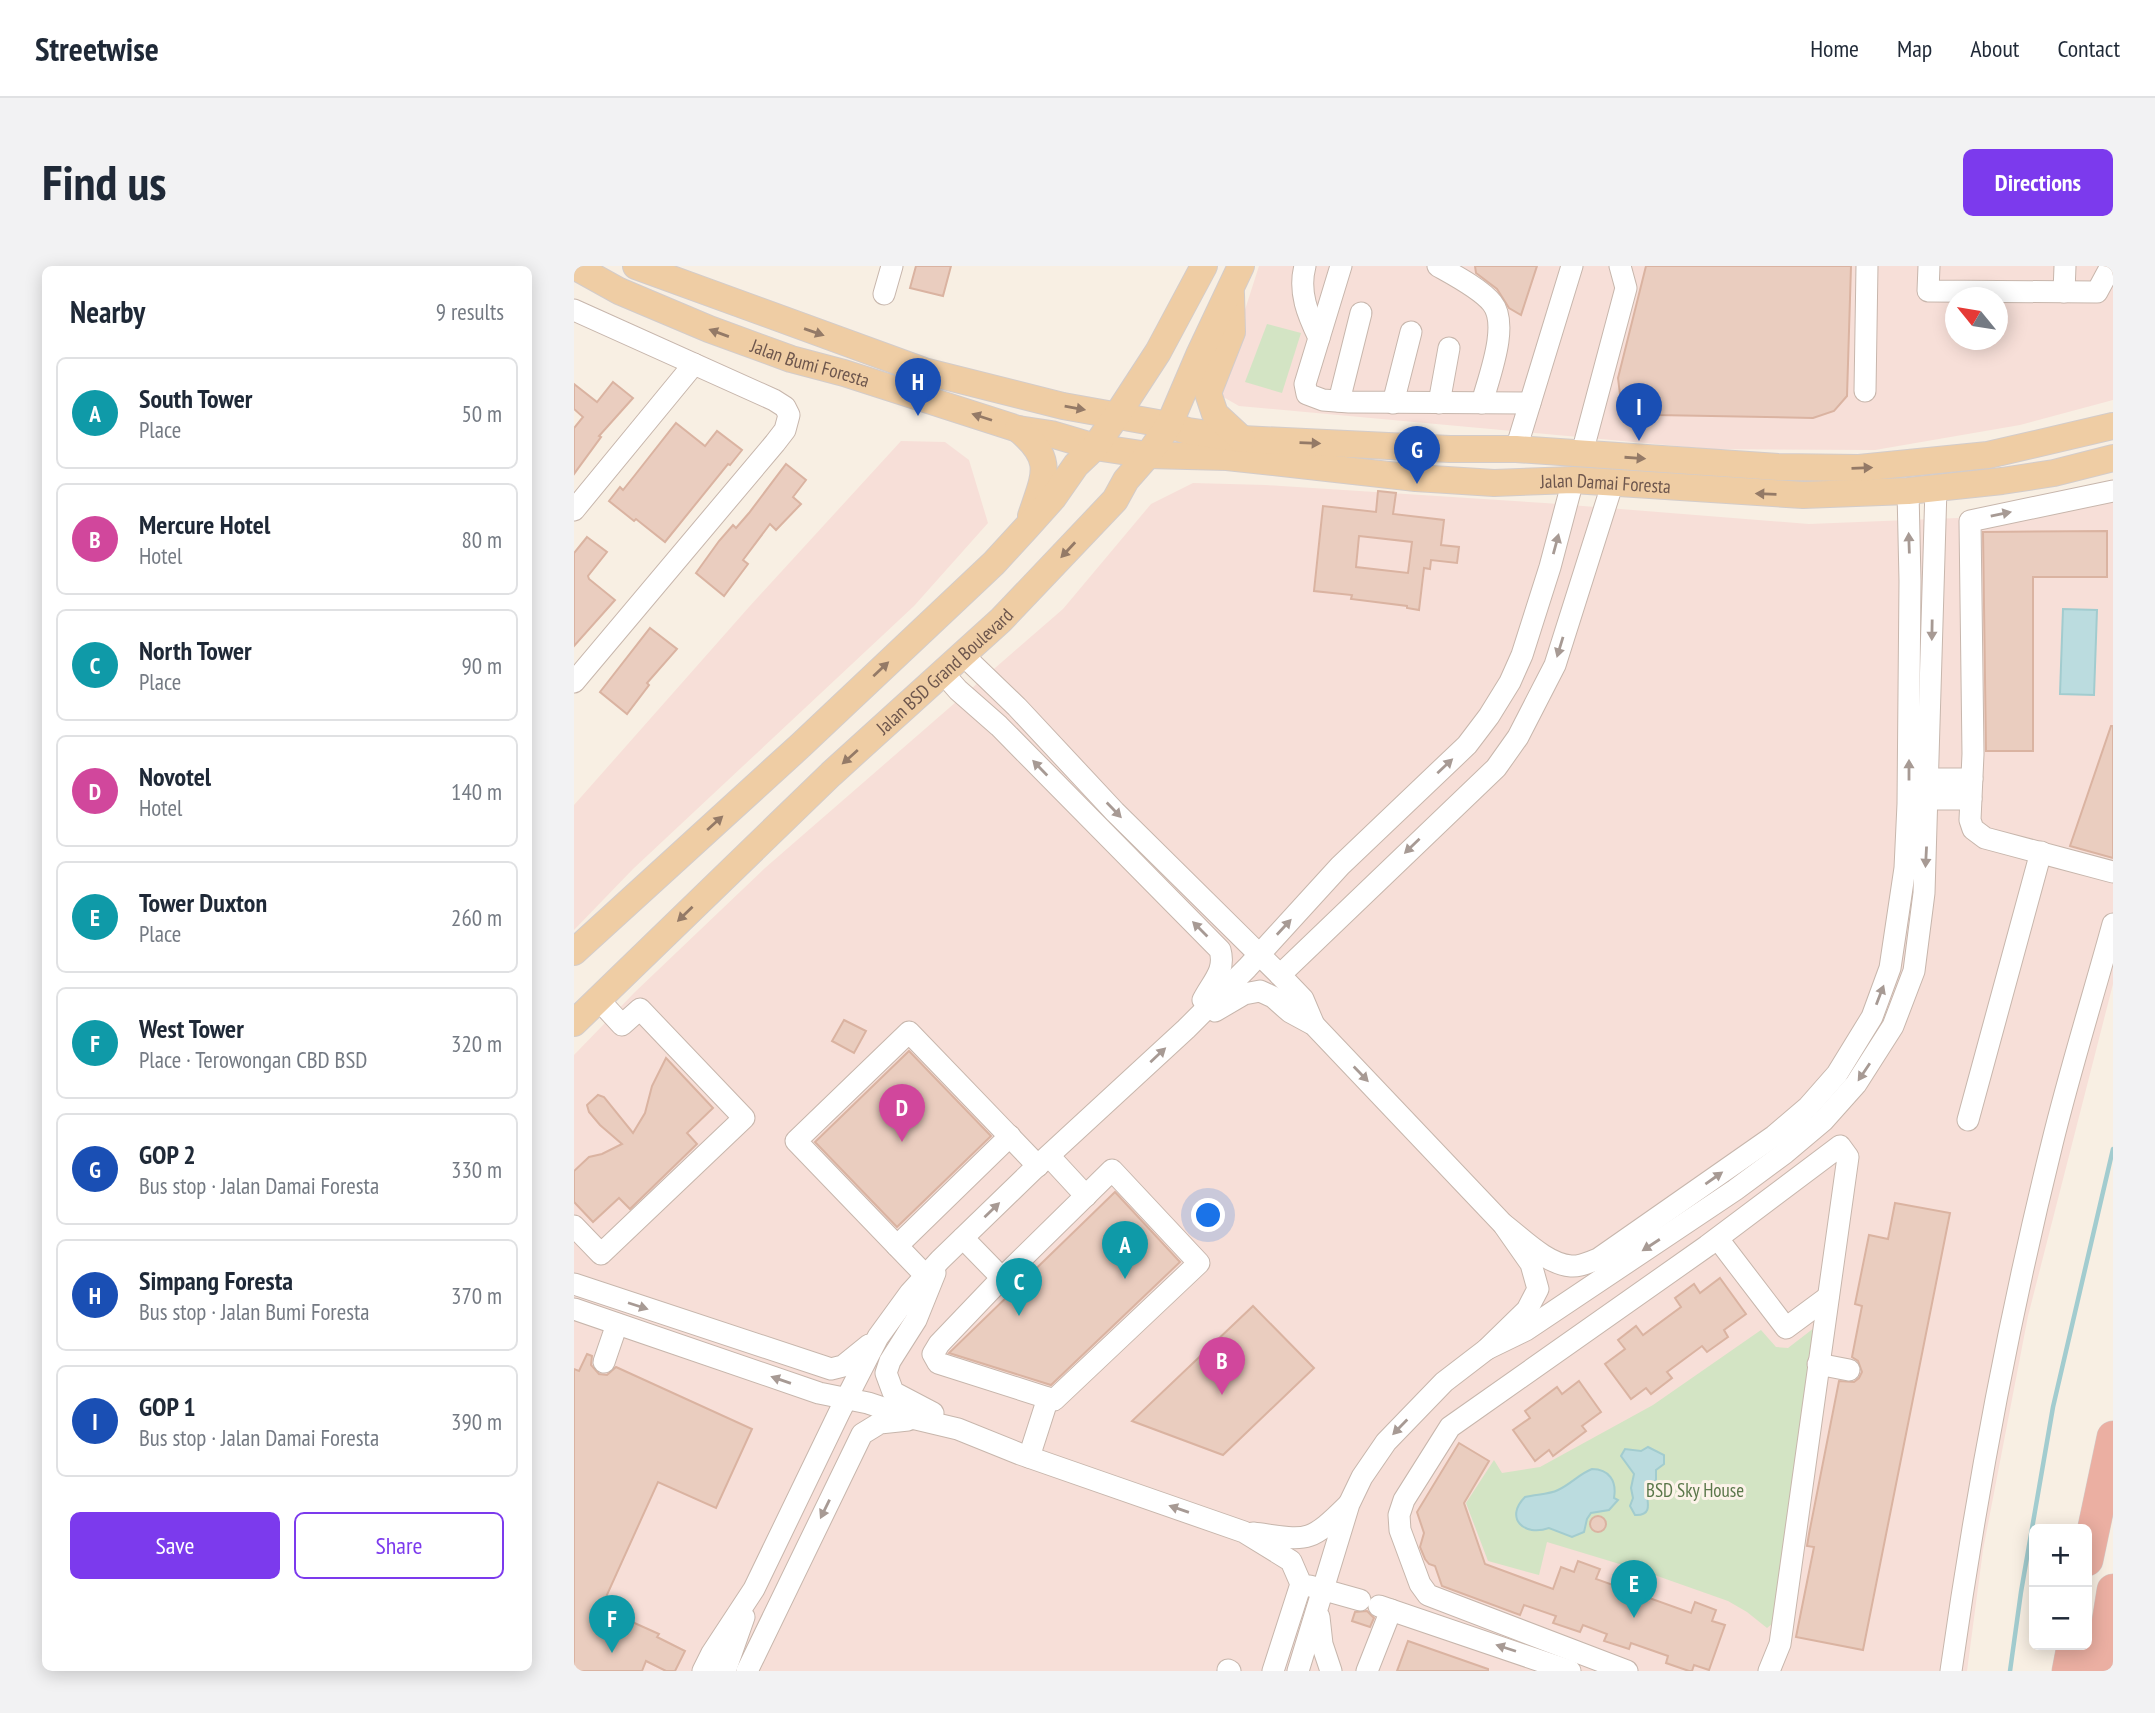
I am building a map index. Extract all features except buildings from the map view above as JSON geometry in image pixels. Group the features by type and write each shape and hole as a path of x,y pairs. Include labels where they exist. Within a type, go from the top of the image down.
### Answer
{"highway":[{"path":"2092,1536 2113,1437"},
{"path":"2100,1671 2113,1590"},
{"path":"2068,1671 2072,1650"}],"main road":[{"name":"Jalan Bumi Foresta","path":"574,266 620,291 721,334 791,359 1018,429 1051,434 1095,447"},
{"name":"Jalan Bumi Foresta","path":"636,266 924,371 1063,406 1117,415"},
{"path":"574,952 994,563 1095,447 1158,352 1204,266"},
{"name":"Jalan BSD Grand Boulevard","path":"574,1023 831,774 964,656 1035,587 1115,500 1126,480 1148,456 1169,425 1241,266"},
{"path":"1231,291 1232,332 1208,393 1219,421 1242,439"},
{"name":"Jalan Damai Foresta","path":"1117,415 1188,431 1242,439 1450,449 1516,449 1778,467 1870,468 1988,455 2113,426"},
{"path":"1018,429 1033,442 1043,460 1043,480 1027,527"},
{"name":"Jalan Damai Foresta","path":"1095,447 1148,456 1227,457 1416,478 1494,482 1573,480 1769,494 1844,495 1908,491 2054,473 2113,458"}],"street":[{"path":"884,294 892,266"},
{"path":"1305,266 1303,294 1306,311 1319,338"},
{"path":"1341,266 1305,390 1307,394 1339,401 1530,403"},
{"path":"1438,266 1493,304 1499,320 1498,341 1482,403"},
{"path":"1516,449 1572,266"},
{"path":"1582,453 1626,288 1620,266"},
{"path":"1866,391 1867,266"},
{"path":"1929,266 1928,291 2064,292 2097,292 2112,266"},
{"path":"2064,292 2065,266"},
{"path":"1339,401 1361,313"},
{"path":"574,682 785,430 789,415 785,407 774,400 576,315"},
{"path":"1393,403 1411,332"},
{"path":"1439,403 1449,348"},
{"path":"574,510 694,364"},
{"path":"724,1671 754,1589 846,1399 878,1337 911,1293 963,1238 1186,1029 1259,955 1340,866 1467,745 1489,716 1510,682 1522,655 1573,480"},
{"path":"1280,975 1496,768 1511,747 1555,665 1613,482"},
{"path":"1503,1224 1543,1254 1567,1266 1603,1266 1688,1221 1785,1153 1823,1121 1856,1084 1893,1026 1914,971 1924,893 1936,488"},
{"path":"1487,1349 1526,1330 1603,1266 1808,1107 1837,1074 1872,1017 1890,968 1905,868 1910,581 1908,491"},
{"path":"2113,491 1970,521 1970,821 1973,829 1985,838 2113,872"},
{"path":"1533,620 1554,581 1564,578 1572,583 1576,598"},
{"path":"1910,581 1933,582"},
{"path":"964,656 1017,707 1115,812 1303,999 1314,1024 1503,1224 1531,1264 1538,1289 1527,1310 1487,1349 1444,1382 1386,1442 1362,1478 1349,1504 1298,1671"},
{"path":"944,674 999,726 1220,950 1223,961 1219,974 1186,1029"},
{"path":"999,726 998,714 1002,709 1007,706 1017,707"},
{"path":"1929,789 1971,789"},
{"path":"1968,1120 2041,852"},
{"path":"1340,866 1339,883 1353,892 1365,891"},
{"path":"1951,1671 1967,1556 2011,1327 2052,1143 2113,924"},
{"path":"1186,1029 1244,994 1260,991 1273,997 1290,1012 1314,1024"},
{"path":"574,1226 601,1254 744,1118 640,1009 622,1025 597,998"},
{"path":"933,1268 897,1246 796,1141 909,1032 1010,1136 1086,1196"},
{"path":"897,1246 1010,1136"},
{"path":"1627,1671 1428,1595 1420,1584 1400,1531 1399,1515 1404,1500 1450,1427 1718,1238 1840,1146 1849,1157 1818,1364 1802,1552 1780,1644 1769,1671"},
{"path":"1112,1170 1199,1263 1054,1400 938,1363 933,1354 939,1344 1086,1196 1112,1170"},
{"path":"1712,1205 1718,1238"},
{"path":"1688,1221 1718,1238 1786,1328 1828,1297"},
{"path":"963,1238 1002,1278"},
{"path":"933,1268 916,1320 890,1361 886,1373 893,1392 958,1429"},
{"path":"574,1284 831,1369 843,1366 878,1337"},
{"path":"574,1309 819,1393 878,1406 958,1429 1244,1532 1291,1561 1301,1584 1273,1671"},
{"path":"604,1362 617,1324"},
{"path":"1818,1364 1849,1370"},
{"path":"1030,1457 1048,1398"},
{"path":"1422,1405 1450,1427"},
{"path":"747,1671 862,1434 880,1423 916,1419"},
{"path":"1244,1532 1302,1539 1315,1535 1326,1527 1349,1504"},
{"path":"1301,1584 1321,1599 1377,1605 1570,1671"},
{"path":"703,1671 754,1589"},
{"path":"1321,1599 1322,1644 1331,1671"},
{"path":"1367,1671 1377,1605"}],"shaded area":[{"path":"1259,266 2113,266 2113,400 2020,425 1875,450 1710,449 1239,406 1218,394"},
{"path":"901,441 945,442 969,460 988,523 914,606 633,869 574,930 574,805 749,607"},
{"path":"1193,483 1266,485 1545,503 1809,524 1958,518 2025,508 2113,486 2113,984 2028,1316 1983,1550 1967,1671 574,1671 574,1055 635,992 765,868 1063,609 1151,504"}],"green space":[{"path":"1267,324 1301,333 1282,393 1245,382"},
{"name":"BSD Sky House","path":"1814,1328 1772,1624 1767,1628 1728,1601 1646,1572 1547,1542 1539,1575 1488,1561 1466,1503 1494,1460 1502,1473 1540,1467 1653,1405 1761,1330 1776,1347 1788,1348"}],"water":[{"path":"2063,609 2097,610 2094,695 2060,694"},
{"path":"1648,1447 1664,1455 1664,1464 1656,1470 1656,1480 1646,1487 1647,1510 1641,1515 1635,1515 1630,1506 1634,1474 1621,1456 1625,1449 1641,1451"},
{"path":"1592,1469 1603,1471 1610,1477 1614,1486 1614,1498 1618,1500 1609,1510 1591,1513 1584,1532 1572,1537 1549,1528 1532,1530 1520,1524 1516,1512 1525,1497 1554,1492"}],"waterway":[{"path":"2010,1671 2053,1407 2113,1149"}],"place":[{"name":"Simpang Foresta","path":"918,416"},
{"name":"GOP 1","path":"1639,441"},
{"name":"GOP 2","path":"1417,484"},
{"name":"Novotel","path":"902,1142"},
{"name":"South Tower","path":"1125,1279"},
{"name":"North Tower","path":"1019,1316"},
{"name":"Mercure Hotel","path":"1222,1395"},
{"name":"Tower Duxton","path":"1634,1618"},
{"name":"West Tower","path":"612,1653"}]}
